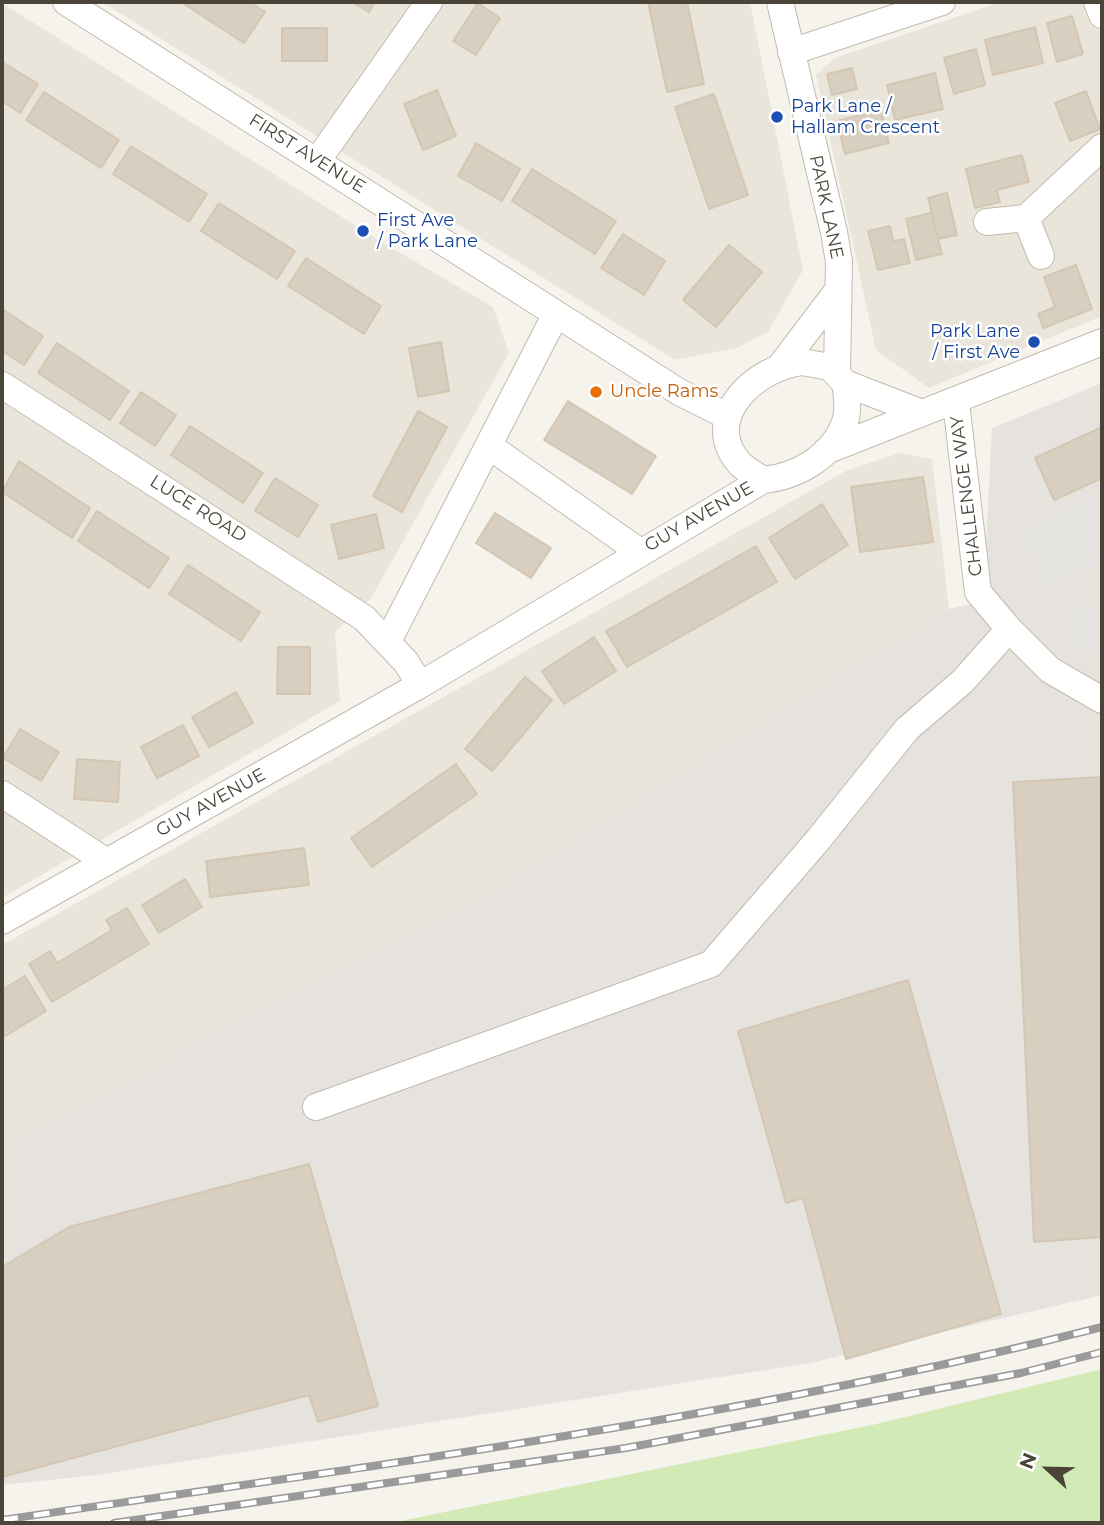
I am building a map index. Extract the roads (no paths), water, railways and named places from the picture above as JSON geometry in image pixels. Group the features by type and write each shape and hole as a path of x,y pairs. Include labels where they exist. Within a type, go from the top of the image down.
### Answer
{"street":[{"name":"FIRST AVENUE","path":"66,2 679,392 727,416"},
{"path":"318,160 429,2"},
{"name":"PARK LANE","path":"779,2 835,232 839,262 841,378"},
{"path":"791,52 942,2"},
{"path":"1097,2 1102,15"},
{"path":"987,222 1026,218 1102,147"},
{"path":"1026,218 1041,256"},
{"path":"838,290 782,364 743,390 727,416 724,427 731,449 741,464 763,480 787,478 826,451 956,402 1102,342"},
{"path":"421,685 388,641 556,314"},
{"path":"782,364 802,362 830,368 841,378 922,413"},
{"path":"826,451 845,422 841,378"},
{"name":"LUCE ROAD","path":"2,385 331,594 365,618 388,641"},
{"name":"CHALLENGE WAY","path":"956,402 978,592 1009,629 1050,670 1102,700"},
{"path":"489,446 640,552"},
{"name":"GUY AVENUE","path":"2,921 421,685 763,480"},
{"path":"316,1107 711,964 818,840 907,729 963,681 1009,629"},
{"path":"2,794 107,862"}],"railway":[{"path":"2,1520 555,1438 692,1414 830,1388 1102,1327"},
{"path":"114,1523 626,1448 1021,1373 1102,1352"}],"place":[{"name":"Park Lane / Hallam Crescent","path":"777,117"},
{"name":"First Ave / Park Lane","path":"363,231"},
{"name":"Park Lane / First Ave","path":"1034,342"},
{"name":"Uncle Rams","path":"596,392"}]}
